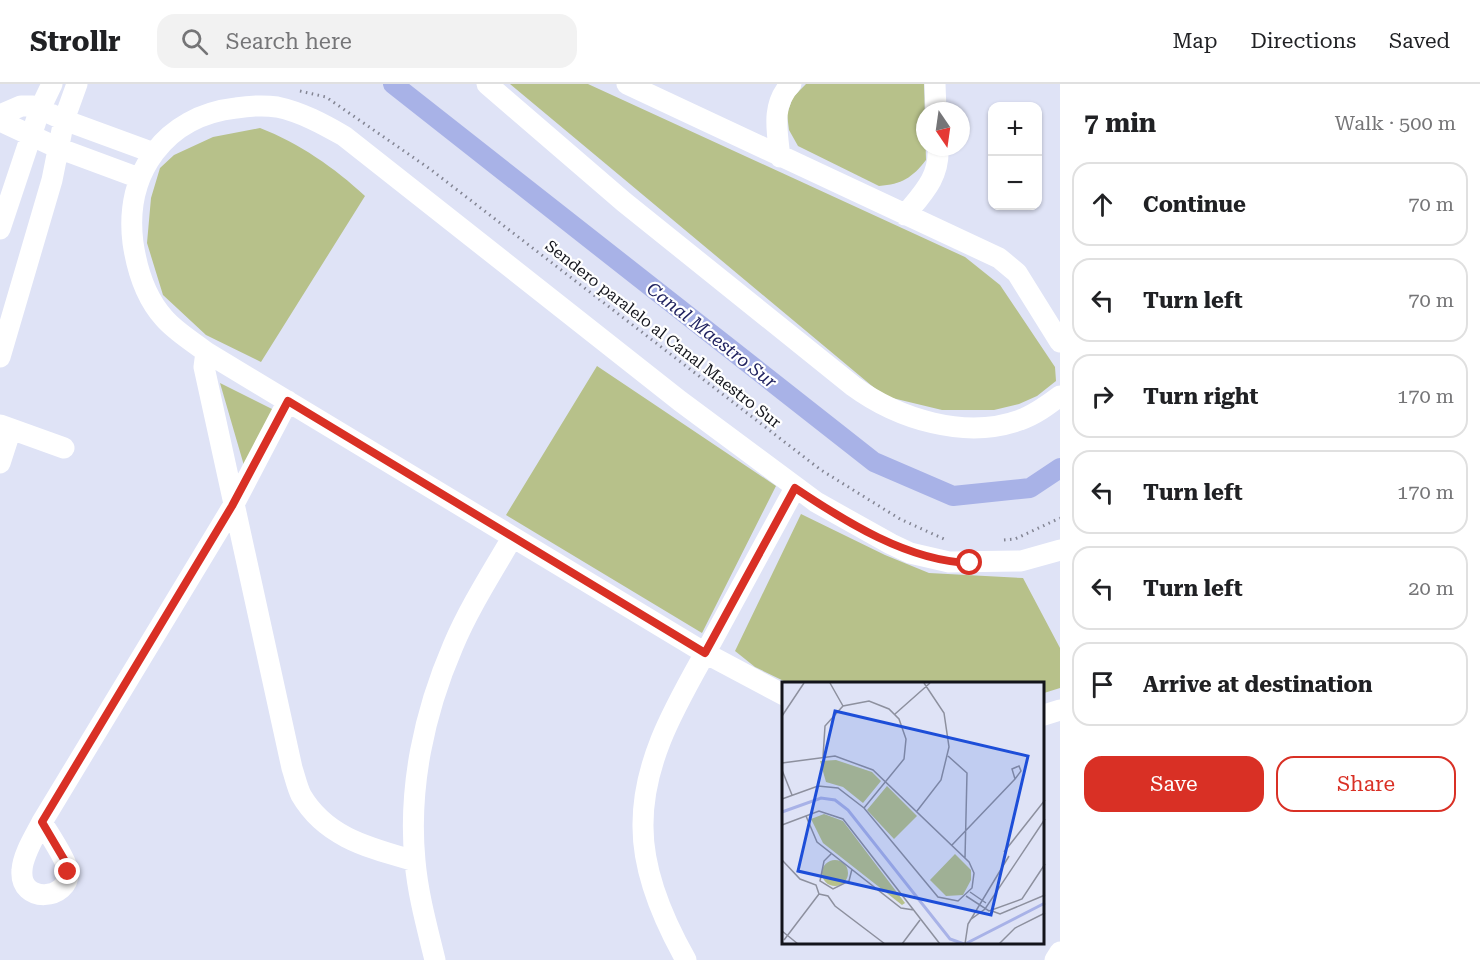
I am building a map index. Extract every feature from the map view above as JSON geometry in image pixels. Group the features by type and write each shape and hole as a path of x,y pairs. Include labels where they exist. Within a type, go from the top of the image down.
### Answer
{"street":[{"path":"0,229 40,109 52,84"},
{"path":"0,357 52,180 64,120 77,84"},
{"path":"487,84 624,202 853,386 886,407 908,416 953,426 1001,426 1022,420 1060,396"},
{"path":"627,84 999,258 1017,273 1060,342"},
{"path":"780,157 776,126 777,104 791,84"},
{"path":"934,84 935,102"},
{"path":"3,113 21,106 33,106 64,120 154,153"},
{"path":"782,694 705,653 512,538 206,352 165,319 153,304 142,282 132,234 133,205 139,178 154,153 171,133 194,119 216,110 245,107 276,107 325,125 344,136 680,401 816,502 891,544 928,558 949,562 1000,563 1021,561 1060,550"},
{"path":"3,113 31,135 58,148 139,178"},
{"path":"905,215 933,177 938,166 938,156"},
{"path":"206,352 204,367 232,506 292,768 300,794 331,829 347,839 364,847 415,861"},
{"path":"42,822 232,506 288,401"},
{"path":"0,463 6,427 64,448"},
{"path":"686,960 669,930 649,869 643,828 645,794 658,746 667,724 795,488"},
{"path":"435,960 422,910 415,861 414,827 418,771 426,726 432,702 454,644 512,538"},
{"path":"1045,715 1060,710"},
{"path":"1055,960 1060,952"}],"path":[{"name":"Sendero paralelo al Canal Maestro Sur","path":"291,89 326,97 430,169 821,470 900,519 946,540"},
{"path":"995,541 1015,539 1060,518"}],"green space":[{"path":"510,84 588,84 965,257 1000,285 1055,367 1056,381 1037,396 1019,404 994,410 942,410 884,396"},
{"path":"806,84 924,84 924,102 916,102 916,156 926,156 926,160 906,179 894,184 879,186 798,146 789,130 787,114 793,97"},
{"path":"260,128 316,157 365,196 261,362 206,335 163,295 147,243 151,198 160,168 174,155 213,137"},
{"path":"597,366 776,486 702,633 506,515"},
{"path":"220,383 276,411 245,469"},
{"path":"801,514 885,555 929,573 1023,578 1060,648 1060,688 1045,693 1045,682 786,682 755,667 735,651"}],"waterway":[{"name":"Canal Maestro Sur","path":"393,84 874,462 953,496 1030,488 1060,468"}],"route":[{"path":"68,872 65,861 42,822 232,506 288,401 705,653 795,488 891,544 928,558 970,563"}]}
